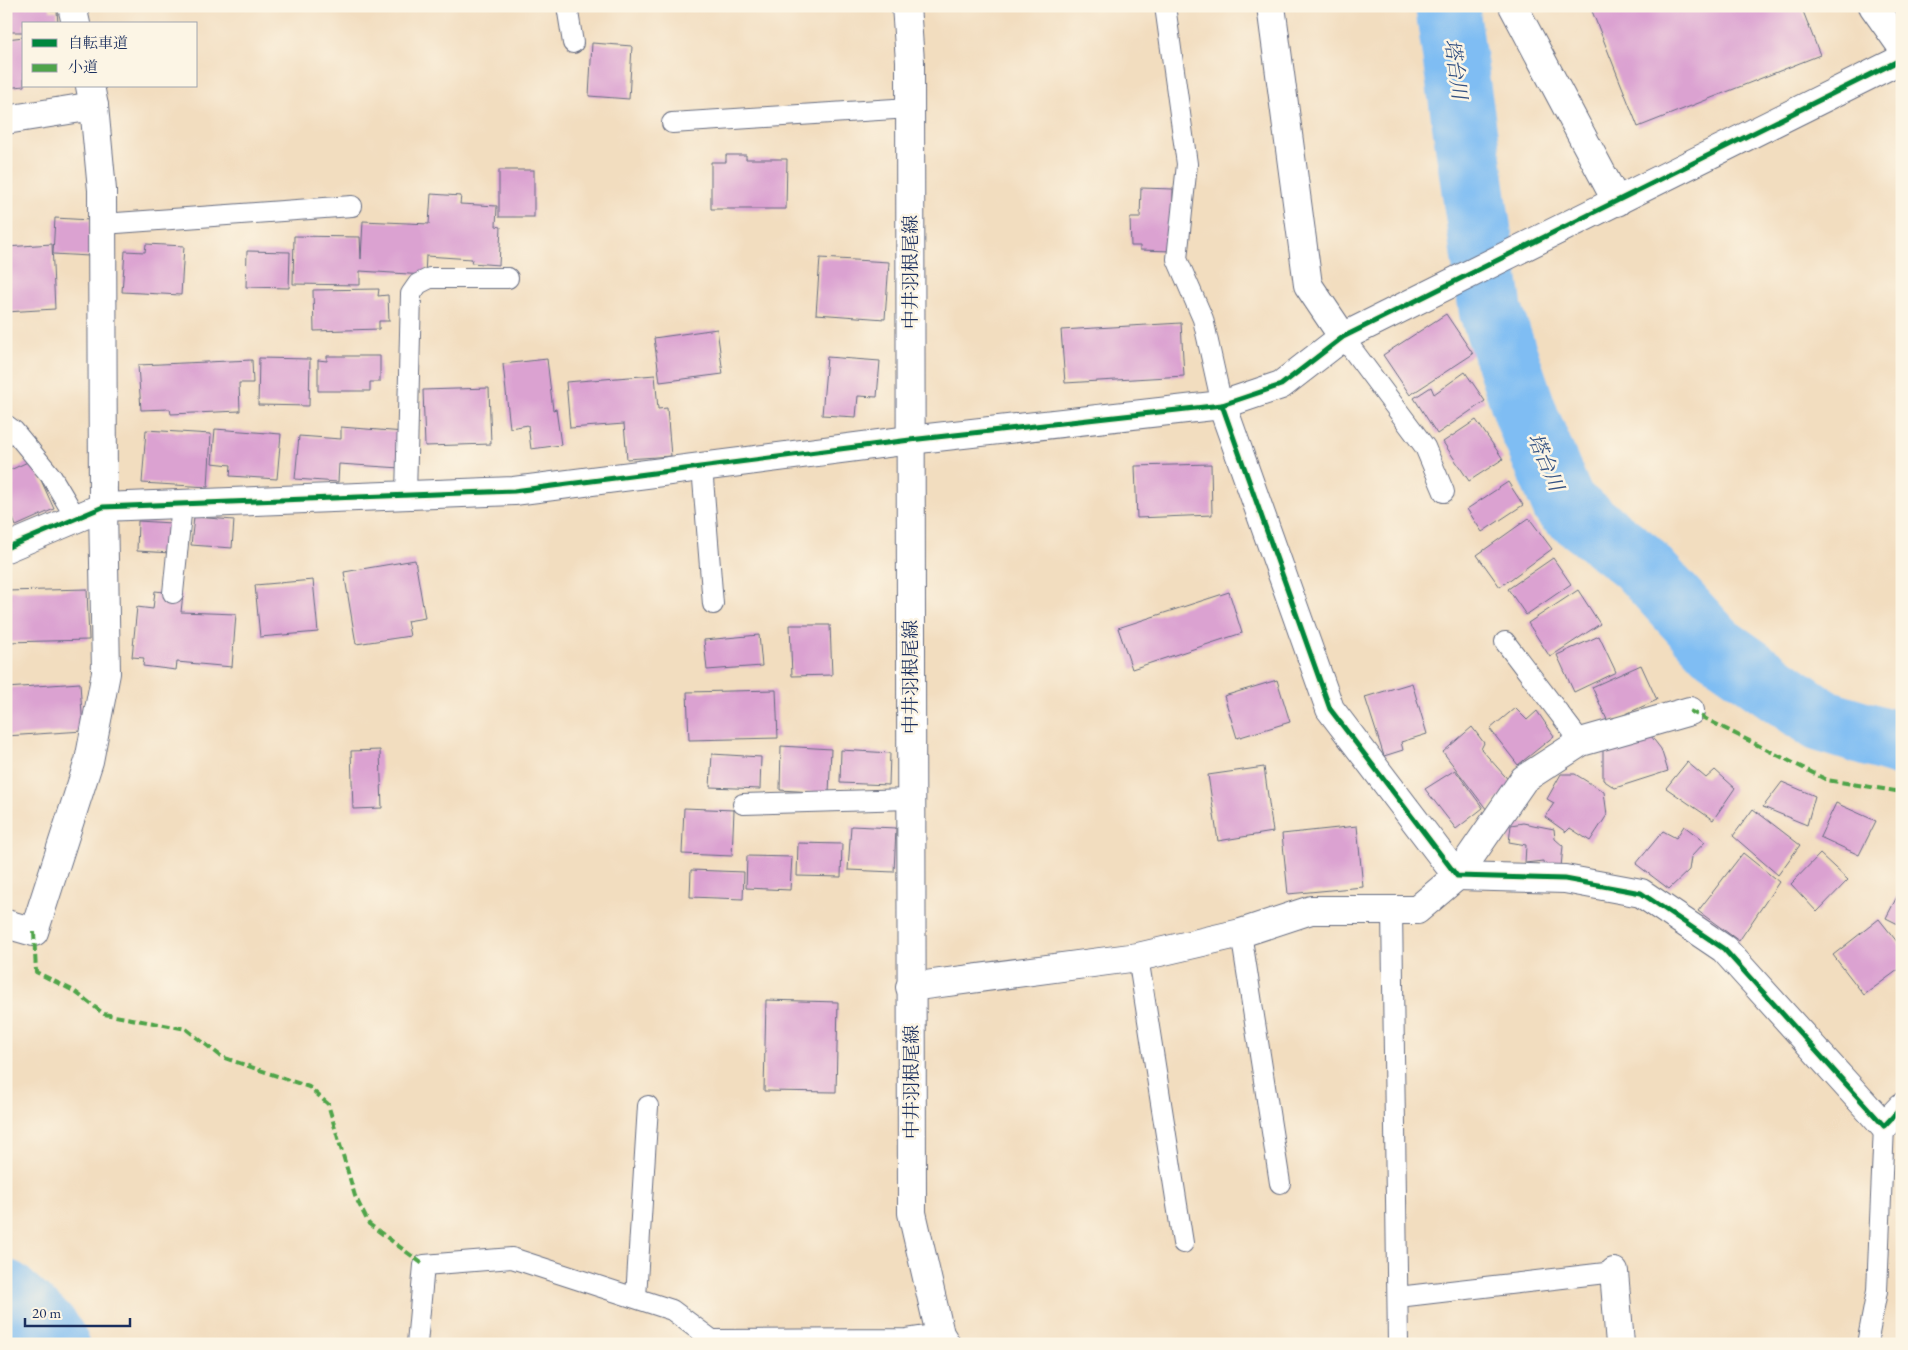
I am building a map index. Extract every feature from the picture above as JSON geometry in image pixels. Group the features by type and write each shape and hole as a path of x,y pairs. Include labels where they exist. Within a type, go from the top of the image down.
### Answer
{"street":[{"path":"72,6 76,22"},
{"name":"中井羽根尾線","path":"906,6 910,61 910,987 912,1213 943,1339"},
{"path":"1271,6 1308,285 1343,337"},
{"path":"1512,6 1617,202"},
{"path":"1874,6 1902,47"},
{"path":"6,548 103,507 514,491 910,440 1222,406 1282,385 1343,337 1902,59"},
{"path":"6,120 92,96 102,190 103,507 106,673 89,760 34,932 6,924"},
{"path":"1222,406 1330,709 1457,876"},
{"path":"910,987 1138,957 1241,933 1311,910 1417,910 1457,876 1524,779 1581,742 1690,711"},
{"path":"1457,876 1565,879 1640,893 1724,950 1893,1116"},
{"path":"1614,1272 1620,1344"}],"lane":[{"path":"567,6 572,43"},
{"path":"1165,6 1187,164 1177,259 1203,319 1222,406"},
{"path":"672,122 910,108"},
{"path":"102,224 352,206"},
{"path":"406,495 411,294 418,284 430,278 508,278"},
{"path":"1343,337 1425,447 1444,492"},
{"path":"6,425 14,431 51,476 76,518"},
{"path":"702,466 713,604"},
{"path":"173,593 182,504"},
{"path":"1506,642 1581,742"},
{"path":"743,804 910,799"},
{"path":"1392,910 1398,1344"},
{"path":"1241,933 1280,1183"},
{"path":"1138,957 1183,1243"},
{"path":"636,1297 648,1106"},
{"path":"1868,1344 1877,1291 1893,1116"},
{"path":"418,1344 424,1265 512,1258 672,1310 712,1342 943,1339"},
{"path":"1398,1297 1614,1272"}],"building":[{"path":"6,6 50,6 50,11 57,11 58,22 22,22 22,32 6,32"},
{"path":"1590,6 1801,6 1820,55 1638,127"},
{"path":"22,37 22,86 6,88 6,39"},
{"path":"592,43 632,46 629,99 589,96"},
{"path":"726,155 746,155 746,159 787,159 786,209 711,209 711,162 726,162"},
{"path":"499,170 534,170 534,217 499,217"},
{"path":"1141,188 1173,189 1172,251 1140,250 1140,246 1131,246 1130,218 1140,218"},
{"path":"431,194 461,196 460,204 497,206 496,226 501,227 499,265 471,263 472,259 426,256 425,275 360,271 360,285 293,284 294,236 360,237 361,259 363,221 429,224"},
{"path":"55,218 90,220 89,256 53,254"},
{"path":"52,244 55,309 6,312 6,247"},
{"path":"146,244 184,246 181,295 122,292 125,251 145,252"},
{"path":"247,251 290,252 289,288 246,287"},
{"path":"820,258 889,262 885,319 816,314"},
{"path":"379,289 378,296 388,295 389,321 379,321 379,329 314,331 313,290"},
{"path":"1446,314 1473,354 1410,395 1383,355"},
{"path":"1181,323 1184,376 1065,383 1061,330"},
{"path":"717,329 723,374 660,382 654,338"},
{"path":"327,356 380,356 380,382 370,382 370,391 318,391 318,360 327,361"},
{"path":"827,357 880,361 877,397 858,396 856,417 822,415"},
{"path":"259,358 310,359 309,406 258,405"},
{"path":"547,359 553,410 556,409 561,445 531,449 528,425 510,428 503,364"},
{"path":"252,360 253,383 239,383 240,411 171,414 170,409 141,410 138,365"},
{"path":"1465,372 1485,401 1437,434 1414,398 1431,387 1434,394"},
{"path":"655,375 658,409 667,408 671,456 627,459 624,424 570,428 566,382"},
{"path":"489,388 491,444 425,446 423,390"},
{"path":"1476,420 1503,459 1469,481 1443,442"},
{"path":"341,427 404,432 401,468 339,464 338,482 295,479 299,436 341,439"},
{"path":"215,429 281,434 277,479 230,476 231,465 212,463"},
{"path":"146,430 211,434 208,487 142,483"},
{"path":"32,460 54,509 16,526 6,502 6,472"},
{"path":"1211,464 1212,515 1137,518 1135,466"},
{"path":"1508,482 1523,505 1482,532 1467,509"},
{"path":"6,509 12,520 6,523"},
{"path":"194,517 234,520 232,548 191,545"},
{"path":"1529,518 1552,549 1500,587 1477,555"},
{"path":"138,521 172,523 171,553 137,551"},
{"path":"1553,558 1571,584 1526,615 1508,589"},
{"path":"415,560 425,618 407,621 410,636 356,644 344,572"},
{"path":"313,580 318,632 260,637 255,585"},
{"path":"87,589 89,640 6,642 6,591"},
{"path":"1578,590 1600,624 1550,657 1528,623"},
{"path":"155,591 183,594 181,612 236,614 232,667 177,662 176,670 143,666 144,658 132,657 137,607 153,609"},
{"path":"1229,592 1242,633 1132,669 1118,628"},
{"path":"790,625 830,625 832,675 792,676"},
{"path":"759,635 762,666 707,670 704,640"},
{"path":"1599,636 1616,672 1574,692 1557,655"},
{"path":"1641,665 1657,700 1608,722 1592,687"},
{"path":"1277,680 1290,722 1237,738 1224,696"},
{"path":"80,683 83,731 6,736 6,688"},
{"path":"1412,683 1427,734 1401,742 1403,750 1384,756 1365,697"},
{"path":"776,690 778,738 689,740 687,692"},
{"path":"1515,708 1527,720 1537,711 1554,736 1518,765 1490,729"},
{"path":"1472,727 1484,743 1481,749 1512,784 1487,810 1443,752"},
{"path":"1651,736 1661,749 1668,771 1615,788 1603,780 1603,749"},
{"path":"781,746 831,749 829,793 780,790"},
{"path":"380,750 382,808 353,809 351,751"},
{"path":"841,750 890,753 889,785 840,783"},
{"path":"712,754 761,757 760,789 710,787"},
{"path":"1687,762 1706,778 1715,770 1735,788 1713,820 1666,788"},
{"path":"1264,767 1273,832 1218,841 1208,775"},
{"path":"1455,770 1483,808 1456,829 1425,789"},
{"path":"1561,774 1575,774 1604,792 1607,815 1590,841 1570,828 1566,832 1545,817 1554,803 1547,799"},
{"path":"1782,782 1815,796 1807,825 1763,807"},
{"path":"1836,803 1876,821 1859,855 1820,837"},
{"path":"684,808 734,810 732,856 682,854"},
{"path":"1753,809 1800,845 1778,875 1733,836"},
{"path":"1523,823 1554,829 1555,839 1563,846 1561,867 1544,867 1543,861 1525,863 1526,845 1509,842 1511,825"},
{"path":"851,826 896,828 894,872 848,870"},
{"path":"1357,826 1363,887 1288,894 1282,834"},
{"path":"1684,826 1705,842 1691,857 1689,870 1669,889 1636,864 1663,831 1676,838"},
{"path":"798,843 842,844 841,877 797,876"},
{"path":"1743,853 1779,882 1739,941 1698,911"},
{"path":"1820,854 1848,880 1817,912 1791,884"},
{"path":"747,856 792,857 790,890 746,888"},
{"path":"691,870 744,872 743,899 690,897"},
{"path":"1902,887 1902,926 1886,918"},
{"path":"1879,919 1902,948 1902,967 1864,995 1833,955"},
{"path":"766,1000 838,1002 836,1092 764,1091"}],"waterway":[{"name":"塔台川","path":"1447,6 1491,312 1528,420 1564,505 1637,561 1715,646 1821,720 1902,745"},
{"path":"6,1292 48,1330 57,1344"}],"marked path":[{"path":"1690,711 1827,780 1902,792"},
{"path":"34,932 36,972 74,991 104,1014 186,1029 222,1057 309,1087 328,1104 355,1196 369,1224 424,1265"}],"cycle path":[{"path":"6,548 103,507 514,491 910,440 1222,405 1281,385 1343,337 1902,59"},
{"path":"1222,405 1330,709 1457,876 1565,879 1641,893 1724,949 1884,1126 1902,1107"}]}
